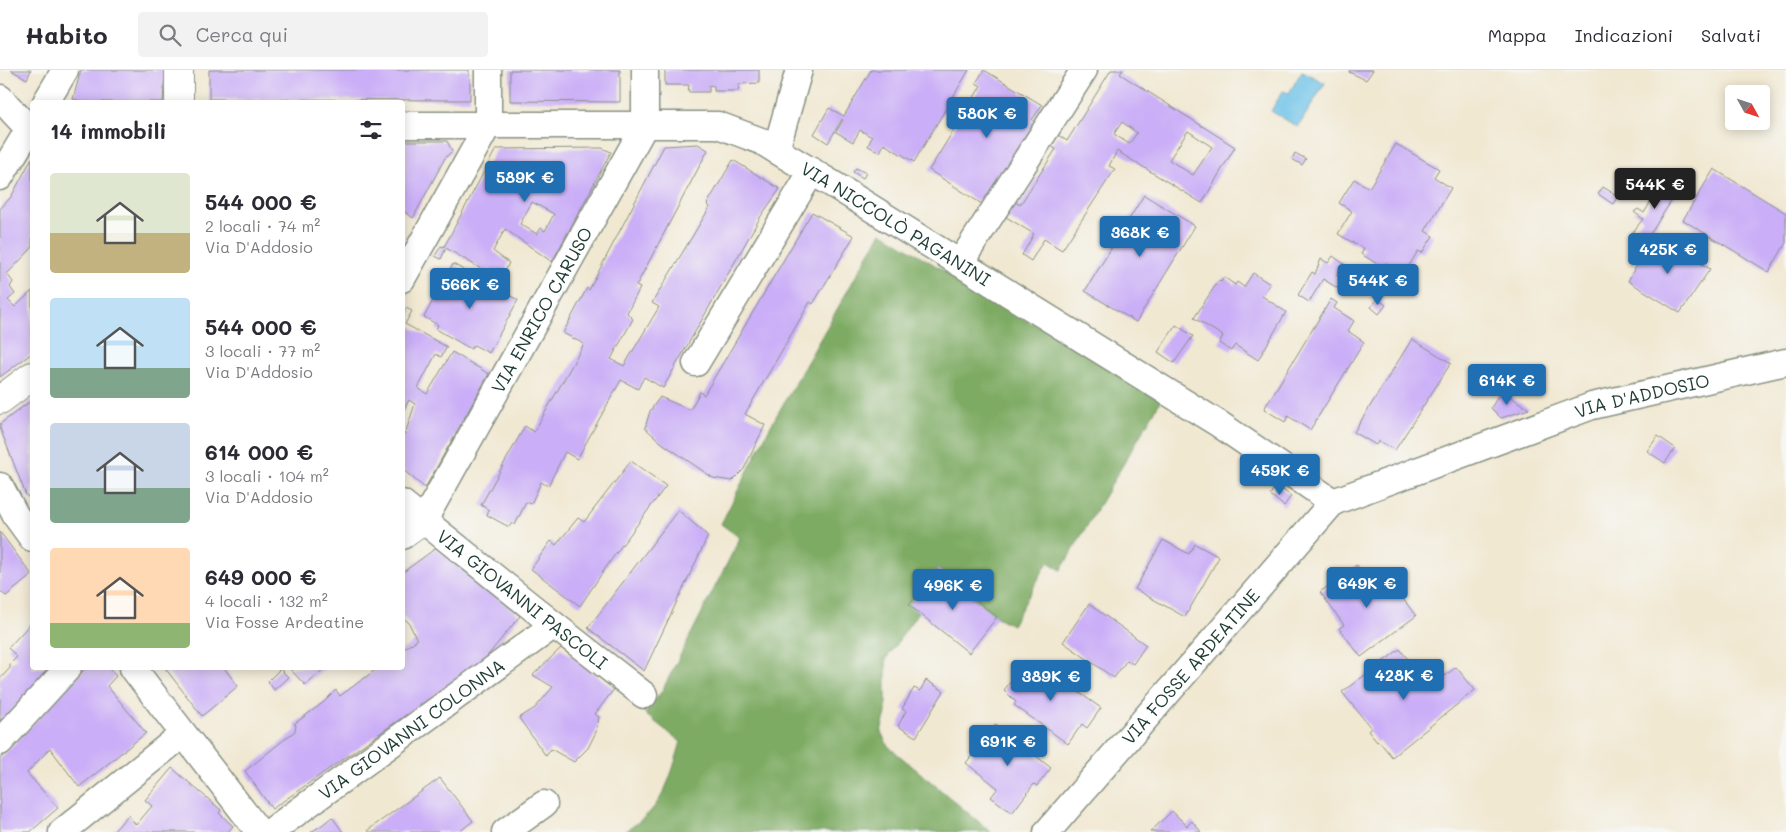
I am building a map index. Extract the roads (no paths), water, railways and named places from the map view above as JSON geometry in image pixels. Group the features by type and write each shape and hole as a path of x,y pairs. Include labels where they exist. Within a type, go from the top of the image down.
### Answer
{"main road":[{"path":"179,70 179,100"},
{"path":"0,400 30,378"}],"street":[{"path":"47,100 65,70"},
{"path":"405,273 488,125 488,70"},
{"path":"644,70 645,125"},
{"path":"776,150 799,70"},
{"path":"960,263 1084,70"},
{"path":"0,98 30,125"},
{"name":"VIA NICCOLÒ PAGANINI","path":"405,125 718,125 761,141 1219,424 1333,502"},
{"name":"VIA ENRICO CARUSO","path":"405,534 424,520 645,125"},
{"path":"0,177 30,128"},
{"path":"696,363 812,172"},
{"name":"VIA D'ADDOSIO","path":"1333,502 1592,406 1786,362"},
{"path":"0,486 16,516 30,535"},
{"name":"VIA FOSSE ARDEATINE","path":"1047,832 1333,502"},
{"name":"VIA GIOVANNI PASCOLI","path":"405,505 644,695"},
{"name":"VIA GIOVANNI COLONNA","path":"270,832 554,625"},
{"path":"0,742 66,670"},
{"path":"135,670 260,832"},
{"path":"62,832 183,734"},
{"path":"505,832 544,804"}],"water":[{"path":"1302,71 1325,83 1298,127 1271,111 1283,91 1289,93"}]}
